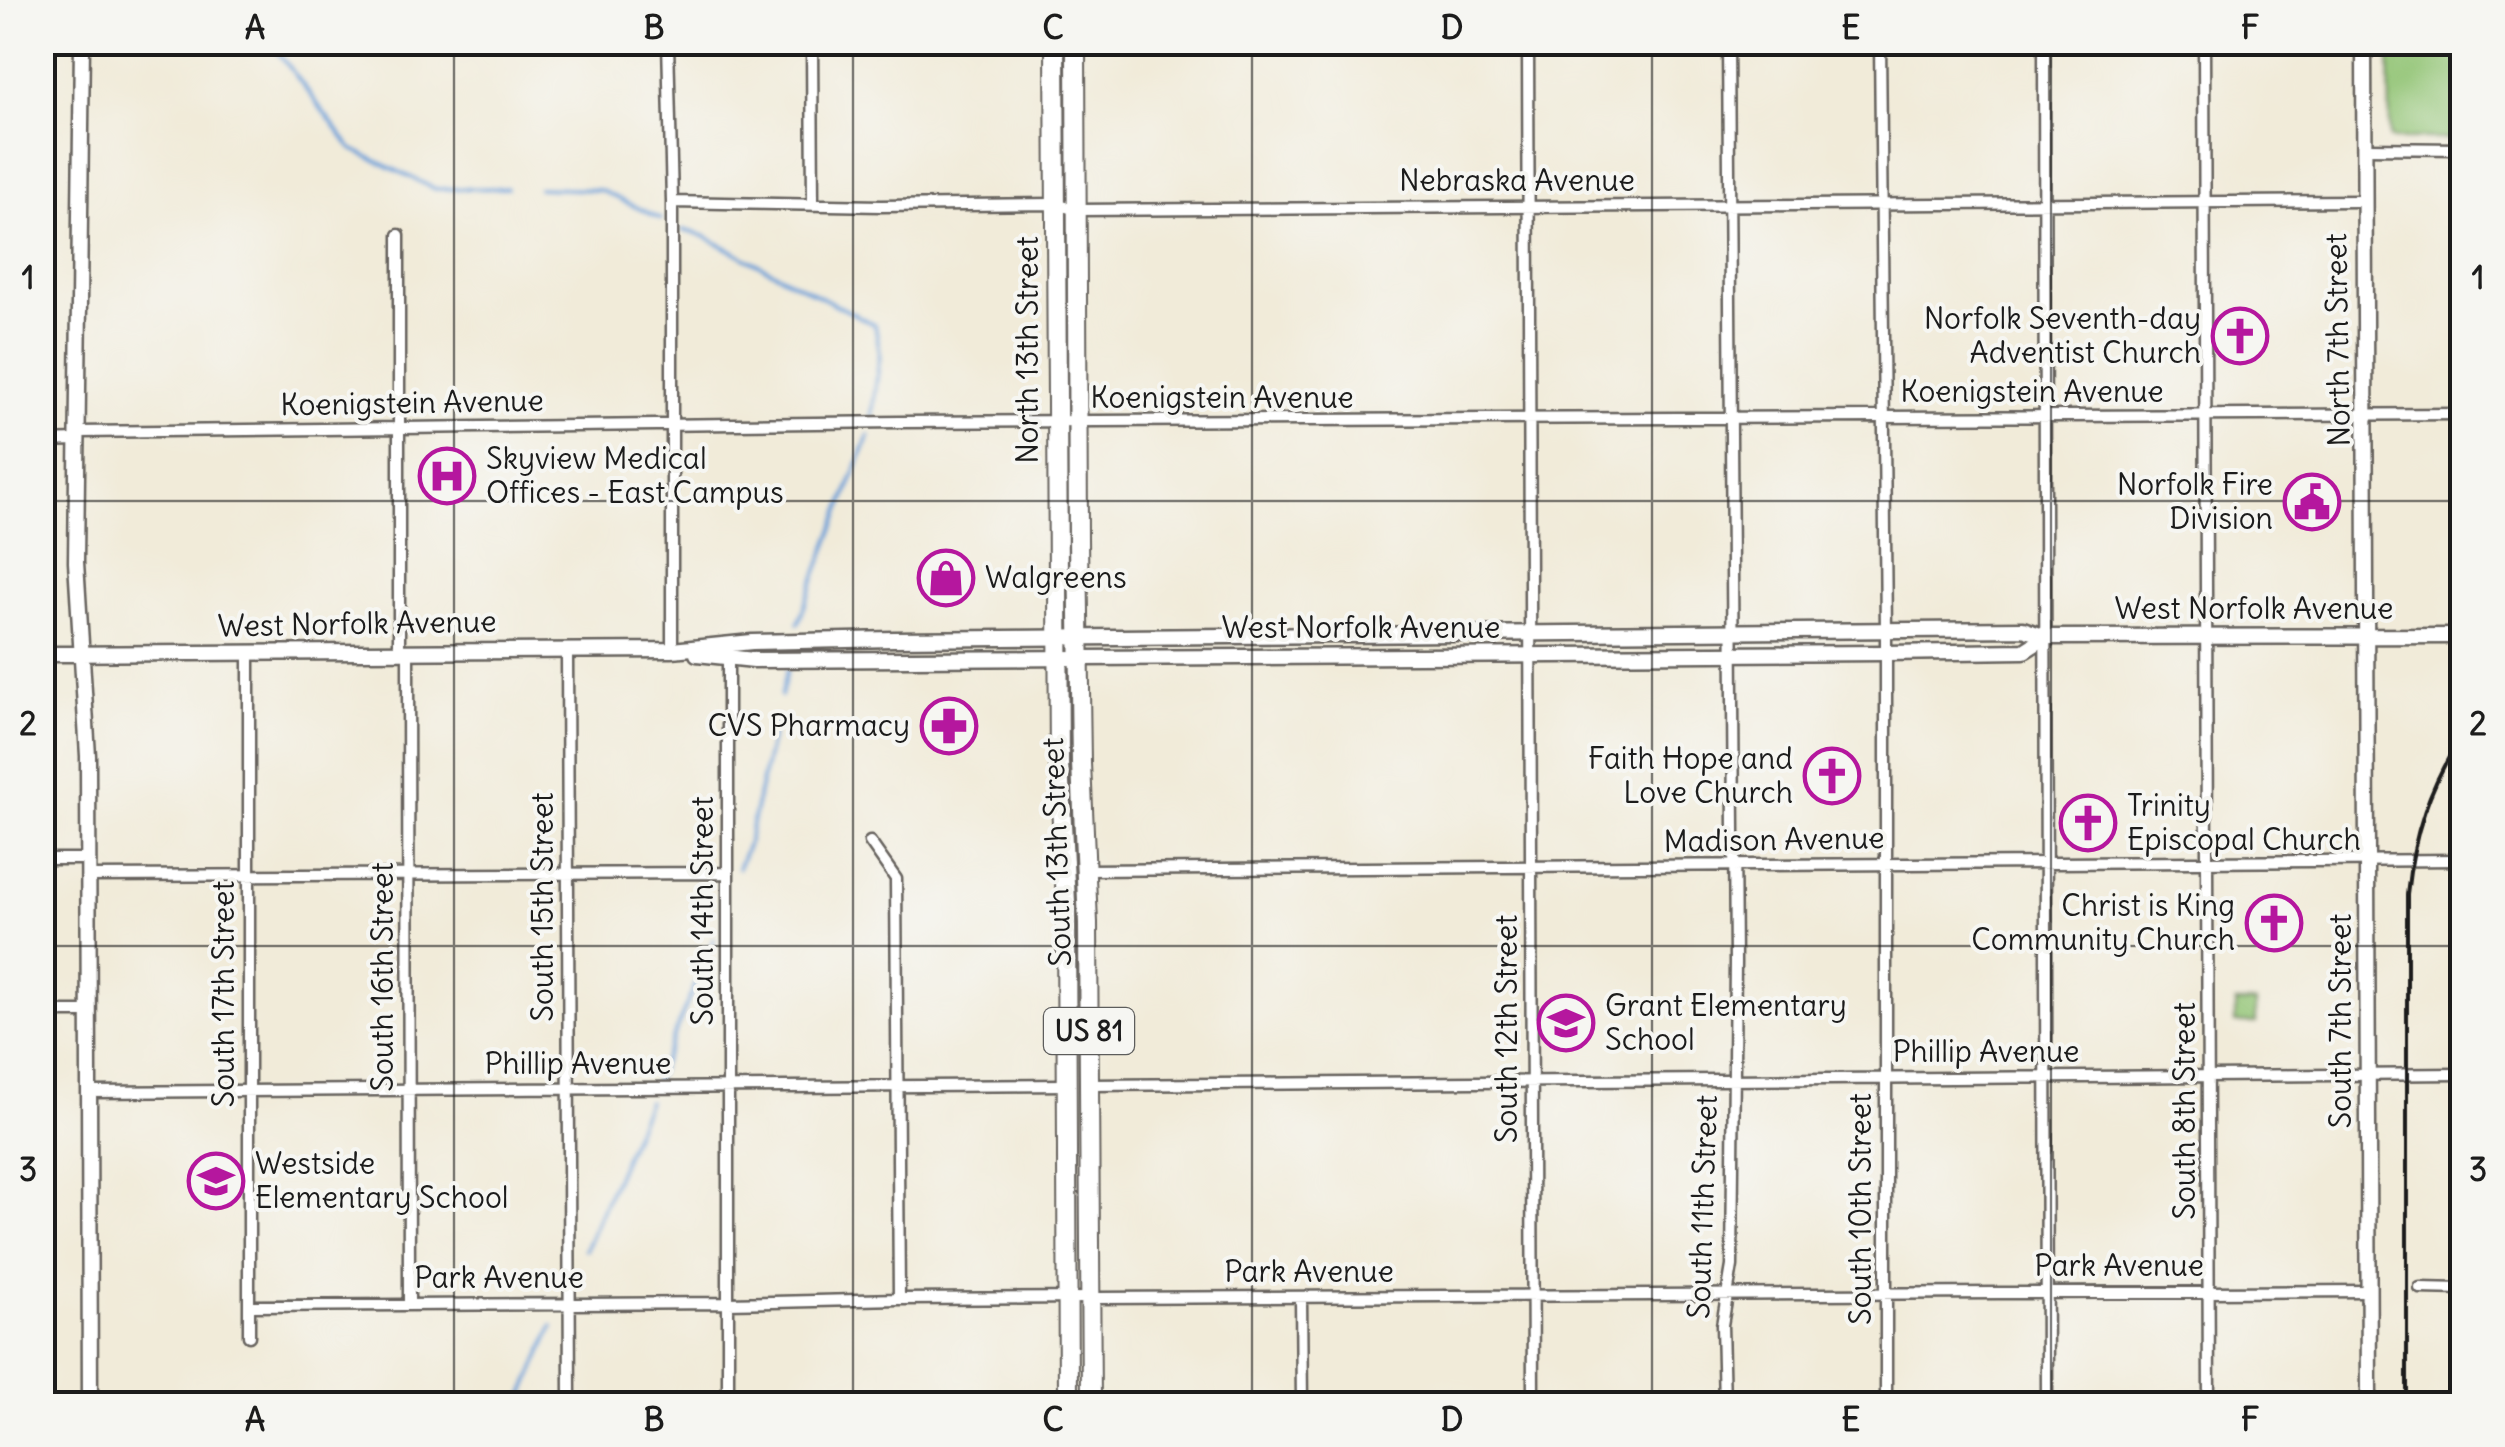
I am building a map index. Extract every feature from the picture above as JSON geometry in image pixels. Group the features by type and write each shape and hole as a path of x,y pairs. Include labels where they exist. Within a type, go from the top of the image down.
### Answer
{"highway":[{"name":"North 13th Street","path":"1055,42 1059,648"},
{"name":"North 13th Street","path":"1076,42 1079,648"},
{"name":"South 13th Street","path":"1059,648 1068,1085 1068,1404"},
{"name":"South 13th Street","path":"1079,648 1090,1085 1090,1404"}],"main road":[{"path":"82,42 76,562 84,654 88,859 90,1404"},
{"name":"North 7th Street","path":"2364,42 2368,636"},
{"name":"West Norfolk Avenue","path":"1079,648 1530,634 1886,630 2023,629 2046,637 2462,636"},
{"name":"South 7th Street","path":"2368,636 2369,1404"},
{"name":"West Norfolk Avenue","path":"42,654 672,650 752,642 1531,654 1886,653 2024,651 2046,637"},
{"name":"West Norfolk Avenue","path":"672,650 728,658 1059,648"}],"street":[{"path":"668,42 672,650"},
{"path":"812,42 813,205"},
{"name":"South 12th Street","path":"1528,42 1533,1404"},
{"name":"South 11th Street","path":"1724,1404 1722,1325 1732,1266 1734,866 1728,42"},
{"name":"South 10th Street","path":"1880,42 1886,630 1886,1404"},
{"path":"2044,42 2047,1404"},
{"name":"South 8th Street","path":"2204,42 2209,1404"},
{"path":"2364,148 2462,149"},
{"name":"Nebraska Avenue","path":"672,202 1055,204 1076,210 2364,201"},
{"name":"South 16th Street","path":"399,235 410,1303"},
{"name":"Koenigstein Avenue","path":"42,441 79,436 671,424 2462,414"},
{"name":"South 15th Street","path":"567,650 570,1404"},
{"name":"South 17th Street","path":"249,653 249,1336"},
{"name":"South 14th Street","path":"728,658 728,1404"},
{"path":"870,842 896,879 899,1299"},
{"path":"42,859 88,859"},
{"name":"Madison Avenue","path":"1085,870 2462,860"},
{"path":"88,876 728,873"},
{"path":"42,1012 88,1012"},
{"name":"Phillip Avenue","path":"1090,1085 2462,1074"},
{"name":"Phillip Avenue","path":"88,1092 1068,1085"},
{"path":"2420,1288 2462,1288"},
{"name":"Park Avenue","path":"249,1306 2369,1291"},
{"path":"1301,1297 1302,1404"}],"green space":[{"path":"2389,43 2462,43 2462,139 2390,139"},
{"path":"2235,1003 2256,1003 2256,1023 2235,1023"}],"waterway":[{"path":"270,42 352,149 435,189 507,188"},
{"path":"539,188 600,190 661,219"},
{"path":"683,230 704,236 875,325 880,353 872,415"},
{"path":"798,623 869,435"},
{"path":"781,696 787,671"},
{"path":"738,868 747,846 776,717"},
{"path":"655,1081 714,939"},
{"path":"585,1250 648,1101"},
{"path":"520,1404 553,1326"}],"railway":[{"path":"2407,1404 2407,895 2424,812 2440,773 2462,736"}],"place":[{"name":"Norfolk Seventh-day Adventist Church","path":"2240,336"},
{"name":"Skyview Medical Offices - East Campus","path":"447,476"},
{"name":"Norfolk Fire Division","path":"2312,502"},
{"name":"Walgreens","path":"946,578"},
{"name":"CVS Pharmacy","path":"949,726"},
{"name":"Faith Hope and Love Church","path":"1832,776"},
{"name":"Trinity Episcopal Church","path":"2088,823"},
{"name":"Christ is King Community Church","path":"2274,923"},
{"name":"Grant Elementary School","path":"1566,1023"},
{"name":"Westside Elementary School","path":"216,1181"}]}
